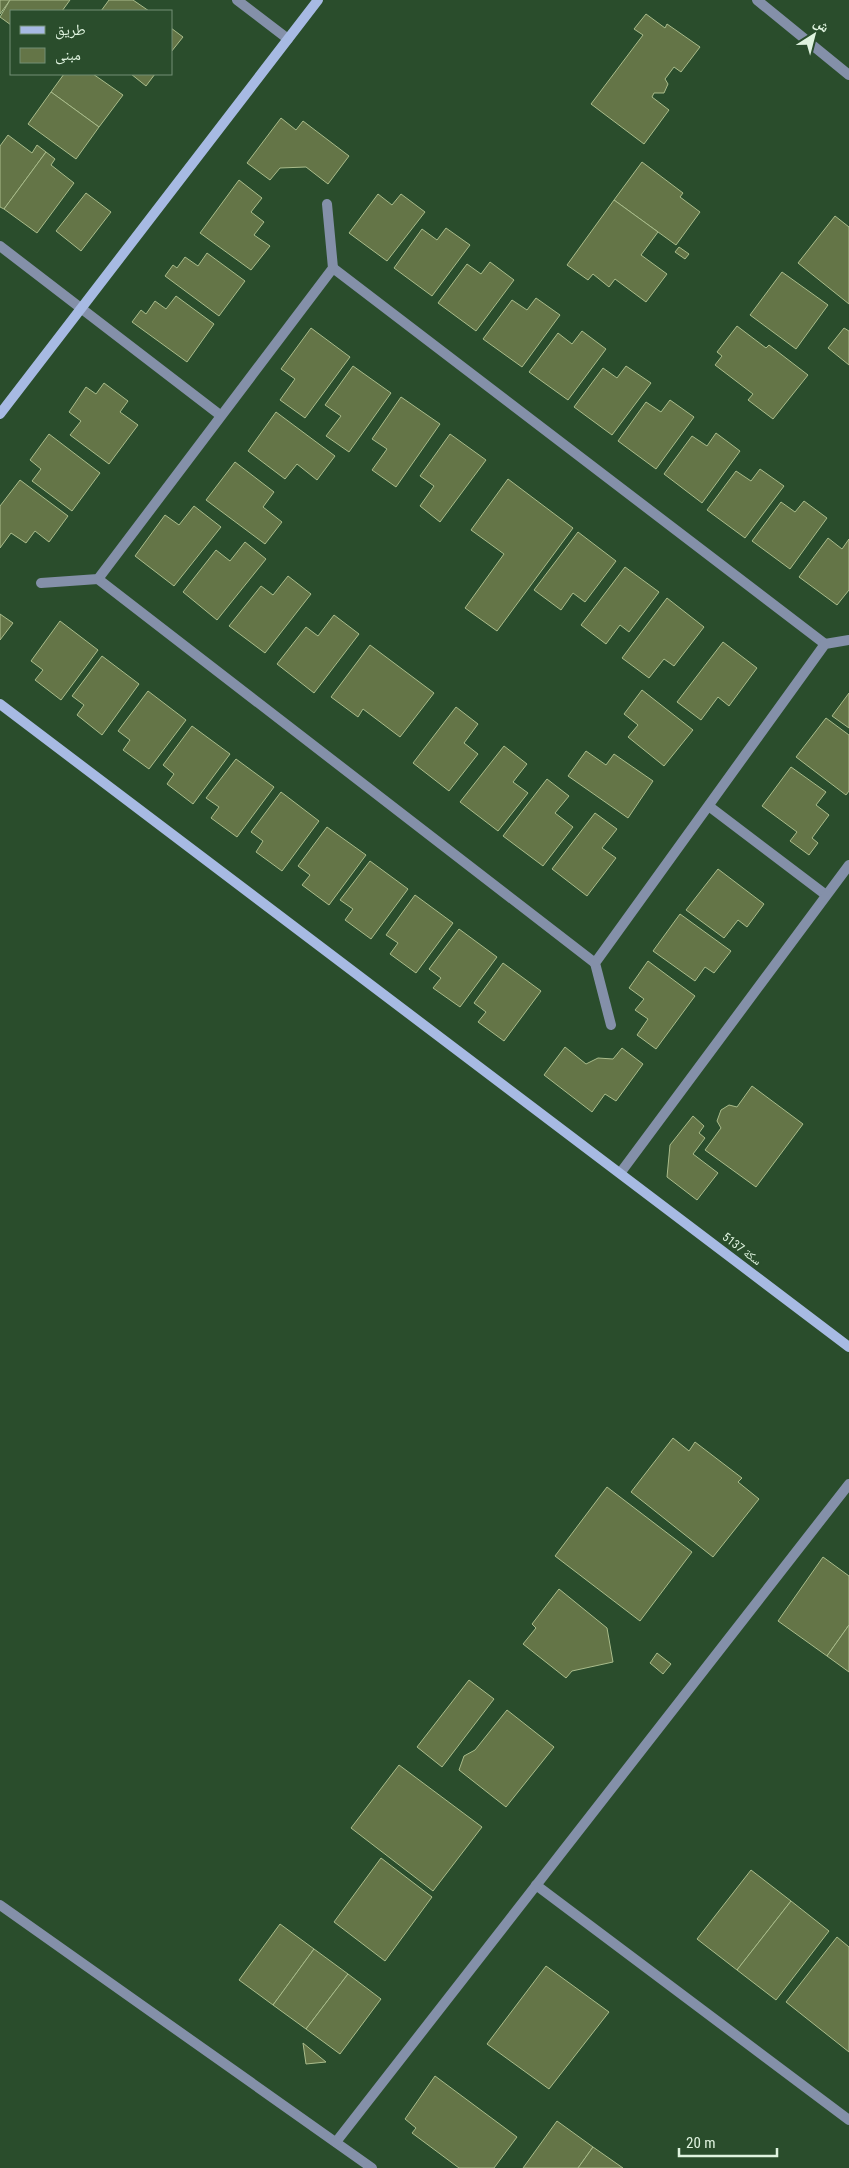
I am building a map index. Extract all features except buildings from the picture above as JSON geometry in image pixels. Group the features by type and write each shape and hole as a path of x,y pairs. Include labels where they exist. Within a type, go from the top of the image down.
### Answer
{"street":[{"path":"237,0 288,39"},
{"path":"0,414 318,0"},
{"path":"757,0 849,74"},
{"path":"98,579 220,415 333,268 326,204"},
{"path":"0,246 220,415"},
{"path":"333,268 825,644"},
{"path":"41,583 98,579 595,963 611,1026"},
{"path":"595,963 710,807 825,644 849,640"},
{"name":"سكة 5137","path":"0,704 621,1172 849,1347"},
{"path":"710,807 826,895"},
{"path":"621,1172 849,865"},
{"path":"336,2142 849,1484"},
{"path":"536,1886 849,2120"},
{"path":"0,1906 372,2168"}]}
